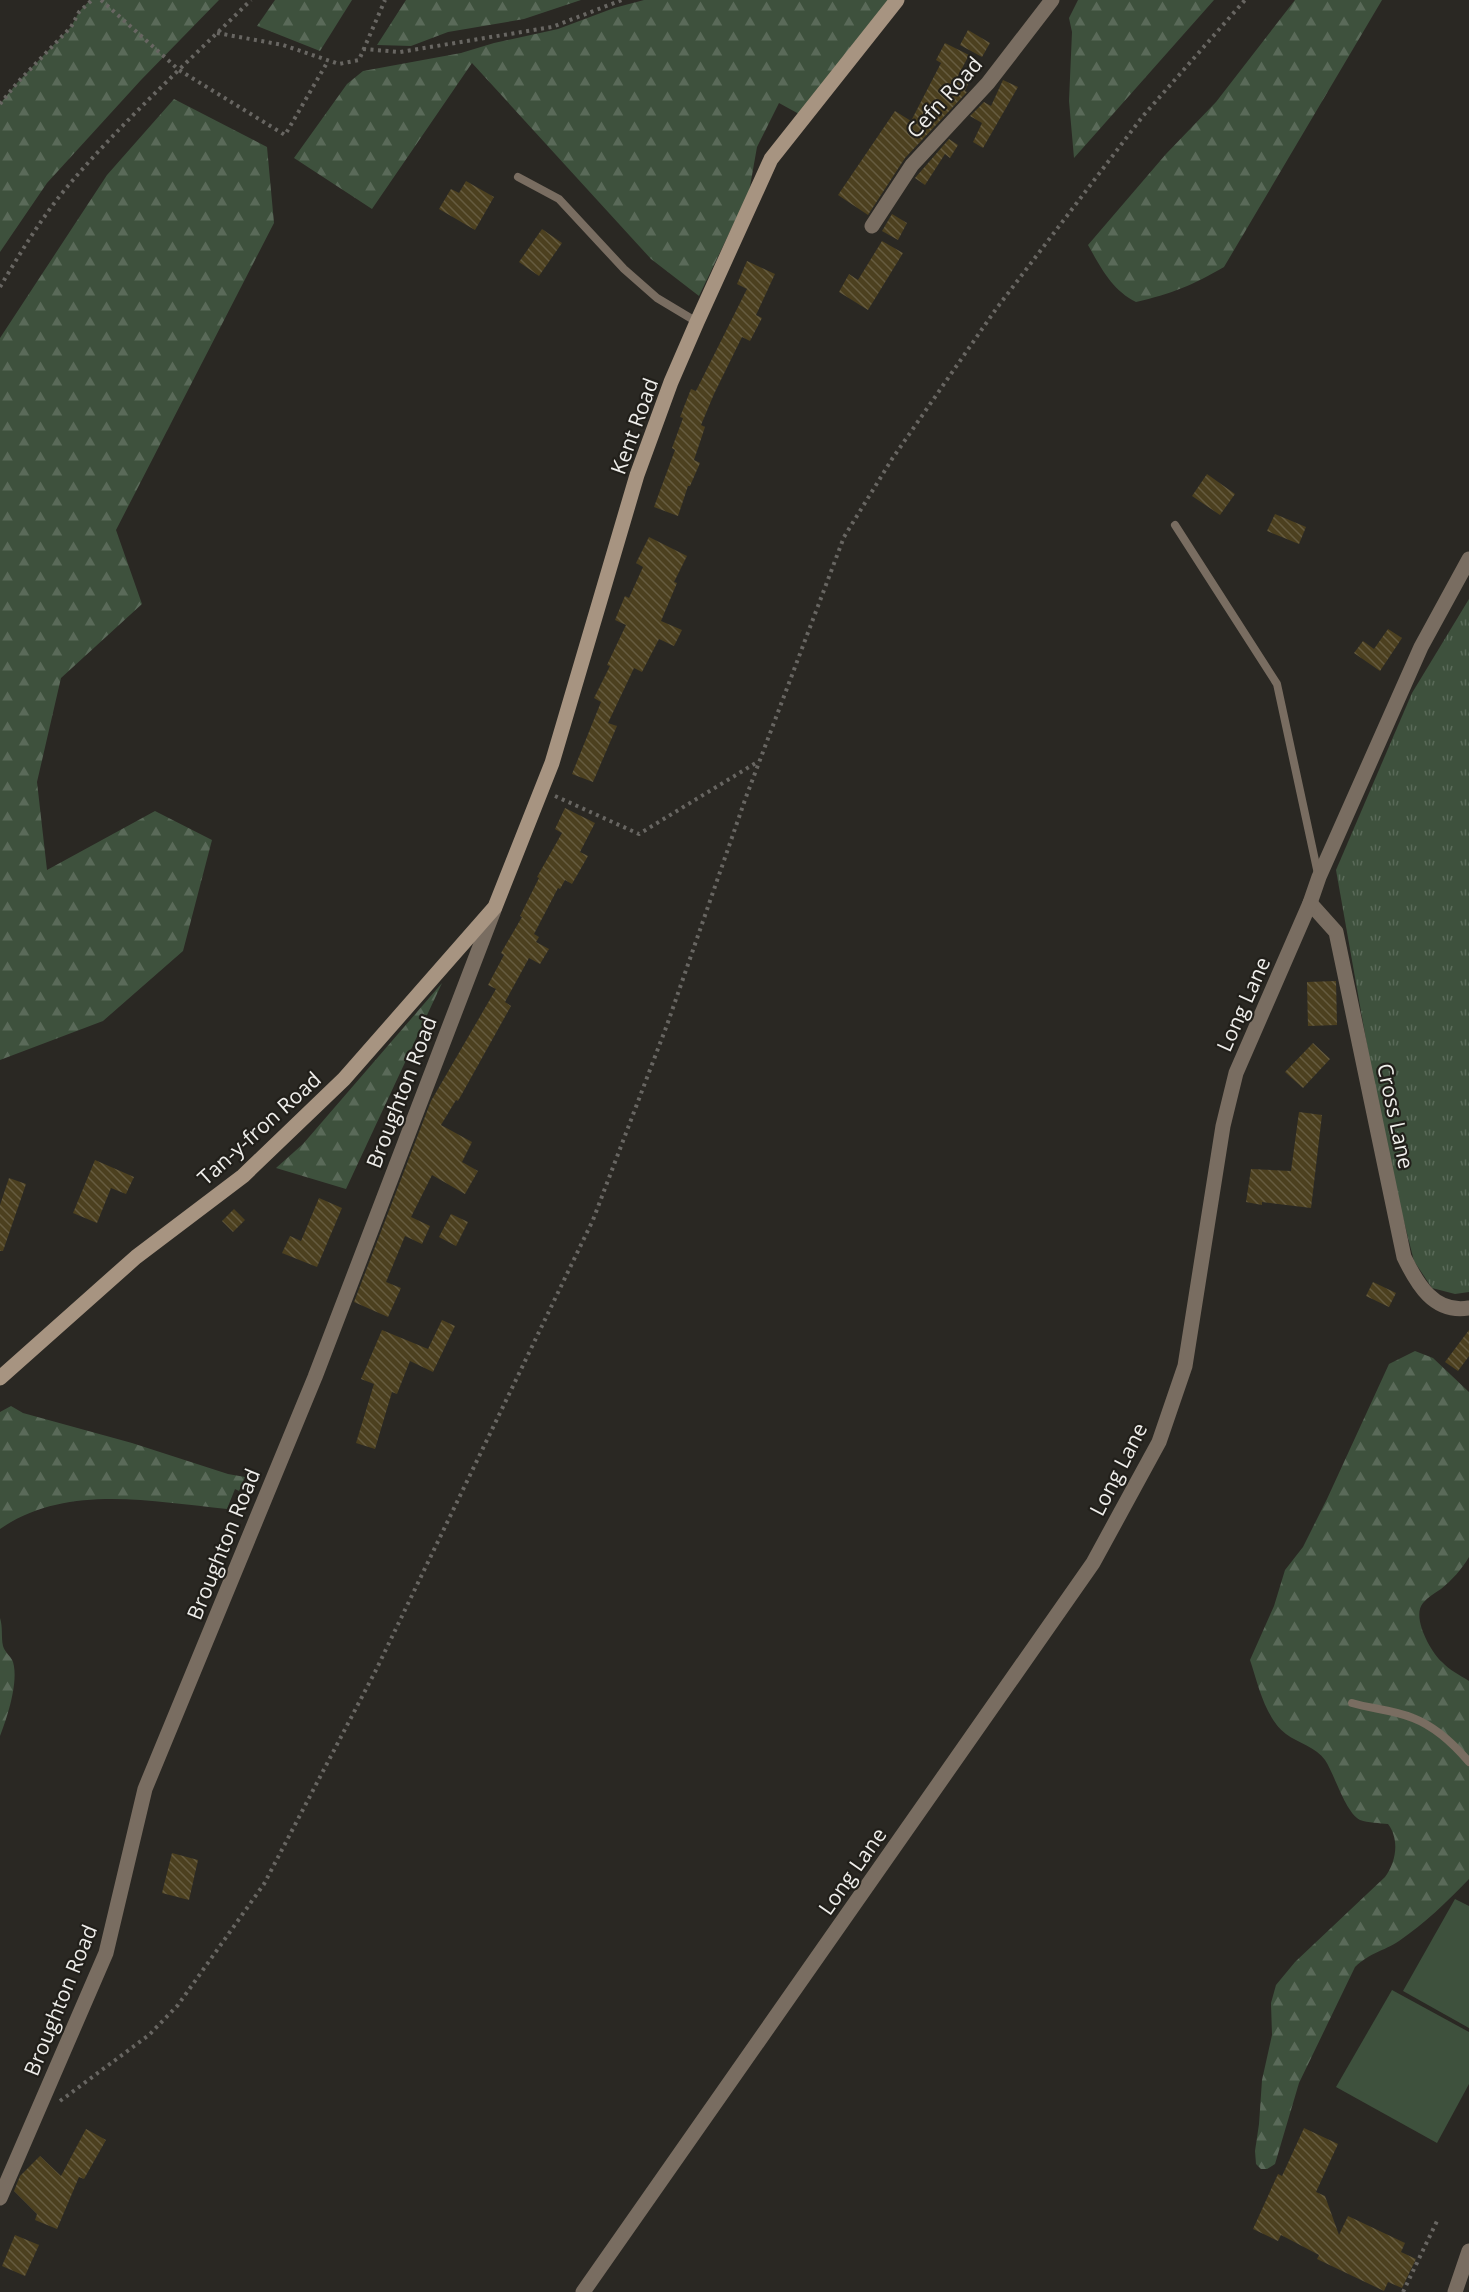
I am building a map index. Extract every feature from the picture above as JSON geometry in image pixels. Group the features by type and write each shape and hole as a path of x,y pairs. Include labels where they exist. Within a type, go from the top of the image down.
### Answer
{"main road":[{"name":"Kent Road","path":"495,907 552,763 637,475 671,382 697,322 771,159 897,0"},
{"name":"Tan-y-fron Road","path":"0,1378 136,1257 243,1176 344,1079 495,907"}],"street":[{"name":"Cefn Road","path":"872,226 912,165 988,83 1052,0"},
{"name":"Long Lane","path":"583,2292 1093,1563 1159,1442 1185,1366 1223,1126 1236,1073 1310,903 1319,876 1421,647 1469,559"},
{"name":"Cross Lane","path":"1310,903 1336,932 1404,1257 1418,1285 1436,1302 1458,1310 1469,1308"},
{"name":"Broughton Road","path":"0,2198 106,1953 145,1789 315,1377 495,907"},
{"path":"1455,2292 1469,2251"}],"lane":[{"path":"518,177 559,199 624,269 657,298 697,322"},
{"path":"1175,525 1277,684 1319,876"},
{"path":"1352,1703 1412,1717 1452,1742 1469,1762"}],"path":[{"path":"0,104 71,27 79,12 92,0"},
{"path":"101,0 179,70 285,135 328,61"},
{"path":"0,287 27,242 72,181 179,70 251,0"},
{"path":"217,33 283,45 339,64 358,60 385,0"},
{"path":"363,49 400,52 552,27 622,0"},
{"path":"57,2104 149,2036 178,2005 264,1884 370,1680 593,1220 667,1025 759,762 844,537 892,459 996,309 1143,116 1245,0"},
{"path":"541,790 639,834 759,762"},
{"path":"1402,2292 1438,2219"}],"green space":[{"path":"90,0 219,0 141,80 47,183 0,252 0,104 71,27 79,12"},
{"path":"275,0 352,0 320,51 257,26"},
{"path":"406,0 581,0 524,19 448,32 411,46 377,45"},
{"path":"644,0 890,0 799,114 779,103 757,147 749,192 699,296 651,259 472,63 372,209 294,158 347,84 363,71 461,53 558,29 614,8"},
{"path":"1078,0 1214,0 1074,158 1069,101 1072,32 1069,18"},
{"path":"1295,0 1382,0 1224,267 1182,288 1136,302 1114,285 1088,245 1166,154 1216,102"},
{"path":"174,99 267,147 274,223 116,530 142,604 61,678 37,782 47,870 155,811 212,840 183,951 103,1021 0,1060 0,338 107,175"},
{"path":"1469,599 1469,1292 1455,1294 1432,1288 1414,1261 1385,1147 1336,870 1412,693"},
{"path":"442,983 346,1189 276,1168 303,1144"},
{"path":"1415,1351 1433,1358 1469,1392 1469,1557 1453,1578 1423,1603 1419,1617 1428,1643 1438,1657 1448,1668 1469,1681 1469,1879 1436,1912 1408,1934 1393,1945 1366,1958 1355,1967 1299,2083 1275,2164 1267,2169 1261,2169 1256,2164 1255,2151 1262,2080 1272,2035 1271,2003 1276,1985 1295,1962 1385,1877 1392,1865 1395,1844 1388,1824 1363,1821 1355,1816 1325,1760 1312,1748 1286,1734 1279,1727 1267,1710 1250,1660 1274,1606 1285,1570 1303,1547 1389,1364"},
{"path":"11,1406 23,1413 132,1443 228,1474 245,1477 239,1491 235,1489 227,1509 140,1500 81,1501 53,1505 26,1515 0,1529 0,1412"},
{"path":"0,1618 3,1646 13,1662 14,1679 9,1710 0,1736"},
{"path":"1455,1899 1469,1906 1469,2028 1403,1991"},
{"path":"1392,1990 1469,2032 1469,2084 1437,2143 1336,2087"}],"building":[{"path":"968,30 990,43 982,57 960,45"},
{"path":"945,43 969,55 957,78 968,84 965,91 967,92 905,158 868,215 838,195 895,111 911,121 941,63 936,60"},
{"path":"1003,80 1018,87 983,148 973,142 982,123 970,116 984,102 991,106"},
{"path":"949,139 958,145 950,158 945,154 925,185 915,178"},
{"path":"466,181 494,197 475,230 439,209 451,189 459,193"},
{"path":"892,214 907,223 898,240 882,231"},
{"path":"542,229 562,243 539,276 519,262"},
{"path":"882,241 903,253 868,310 839,292 849,274 858,280"},
{"path":"747,261 775,274 756,315 762,318 750,341 742,337 701,425 705,427 694,460 700,463 688,486 678,516 654,507 675,450 672,448 683,418 680,417 691,389 696,391 747,289 737,284"},
{"path":"1207,474 1235,494 1220,515 1192,496"},
{"path":"1275,514 1306,527 1299,544 1267,531"},
{"path":"649,537 687,556 674,582 677,583 661,621 682,630 674,646 659,639 642,672 634,668 608,723 617,726 593,782 572,774 601,702 594,698 610,666 607,665 626,625 615,620 625,596 629,598 643,567 636,563"},
{"path":"1388,629 1402,638 1380,671 1354,653 1363,641 1374,649"},
{"path":"565,808 595,823 580,852 588,856 572,884 565,880 560,889 558,888 534,934 539,937 536,942 549,949 540,964 529,958 505,1002 511,1006 458,1101 456,1100 441,1125 472,1142 462,1162 478,1171 465,1194 432,1175 411,1217 430,1226 422,1244 405,1236 386,1282 401,1288 388,1317 354,1302 431,1101 496,989 488,985 504,955 501,953 522,917 520,916 539,878 537,877 562,833 555,829"},
{"path":"1336,981 1337,1025 1308,1026 1307,982"},
{"path":"1313,1043 1330,1059 1303,1088 1285,1072"},
{"path":"1299,1112 1322,1115 1311,1208 1246,1202 1251,1169 1291,1171"},
{"path":"95,1160 134,1177 126,1194 111,1188 97,1223 73,1213"},
{"path":"9,1178 26,1184 3,1251 0,1251 0,1205"},
{"path":"319,1198 342,1208 317,1267 282,1253 290,1236 301,1241"},
{"path":"234,1209 245,1220 233,1232 222,1221"},
{"path":"451,1214 468,1222 456,1246 439,1237"},
{"path":"1373,1282 1396,1293 1389,1307 1366,1296"},
{"path":"442,1320 455,1326 433,1372 410,1361 397,1394 392,1392 375,1449 356,1443 374,1384 361,1379 382,1330 428,1349"},
{"path":"1469,1330 1469,1356 1458,1371 1445,1362"},
{"path":"172,1853 198,1860 189,1900 162,1893"},
{"path":"1304,2128 1338,2144 1316,2192 1325,2196 1339,2235 1348,2216 1405,2243 1401,2252 1416,2259 1402,2288 1388,2282 1384,2291 1317,2259 1319,2255 1281,2235 1278,2241 1253,2229 1278,2174 1282,2176"},
{"path":"86,2129 106,2140 84,2179 79,2177 57,2229 35,2220 37,2214 14,2191 20,2176 40,2156 61,2176"},
{"path":"15,2235 39,2245 25,2276 2,2266"}]}
